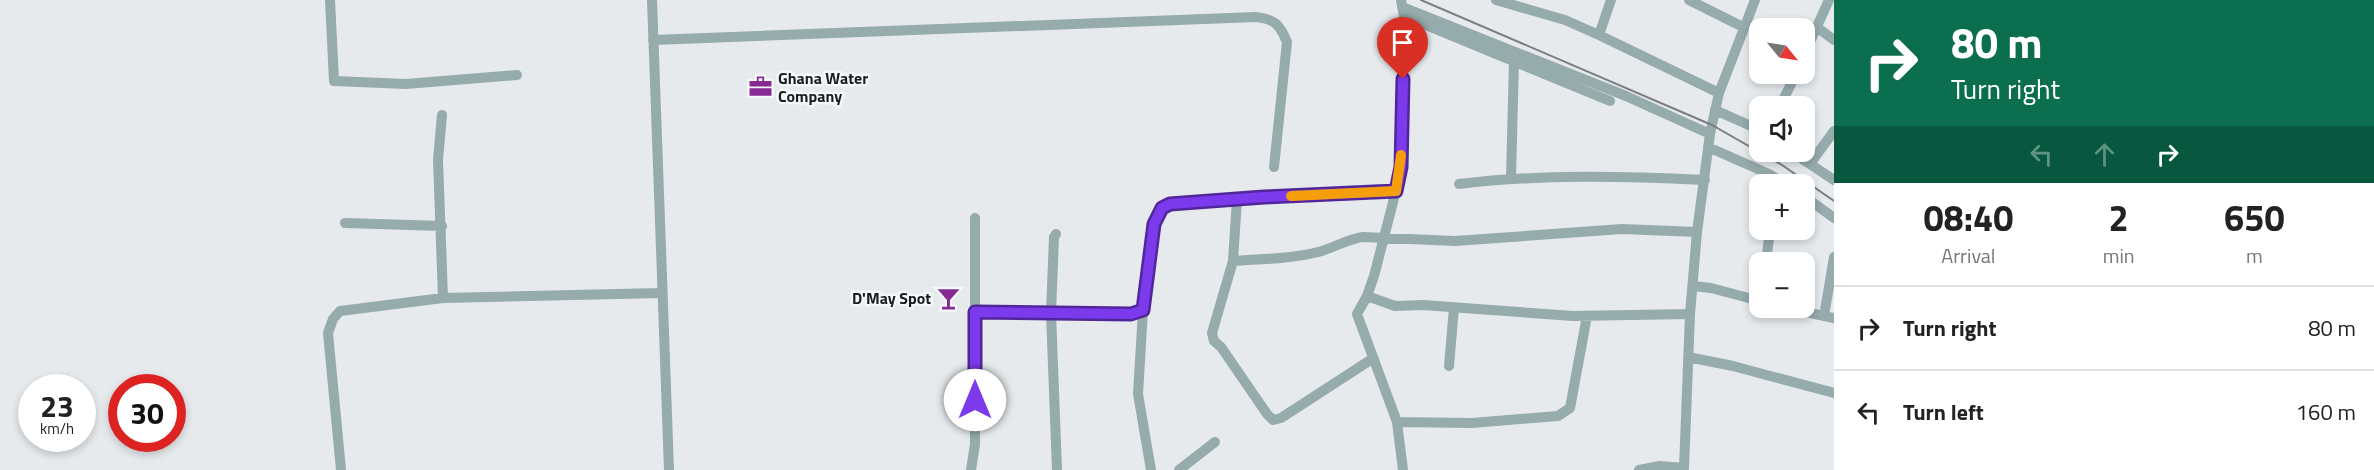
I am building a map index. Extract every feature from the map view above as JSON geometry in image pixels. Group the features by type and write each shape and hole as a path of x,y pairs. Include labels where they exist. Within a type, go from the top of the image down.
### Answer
{"street":[{"path":"330,0 333,81 406,84 517,75"},
{"path":"652,0 669,470"},
{"path":"1496,0 1530,4 1719,93"},
{"path":"1599,35 1611,0"},
{"path":"1689,0 1743,27"},
{"path":"1639,470 1660,466 1684,469 1690,314 1697,232 1708,147 1719,93 1755,0"},
{"path":"1815,34 1829,0"},
{"path":"1402,8 1610,101"},
{"path":"1402,8 1626,96 1710,134"},
{"path":"1402,8 1401,167 1367,296 1357,314 1396,422 1403,470"},
{"path":"653,40 1270,18 1280,25 1287,42 1274,167"},
{"path":"1818,28 1834,40"},
{"path":"1511,178 1514,60"},
{"path":"1715,110 1749,125"},
{"path":"442,115 438,160 443,298"},
{"path":"1809,164 1834,131"},
{"path":"1708,147 1760,174"},
{"path":"1806,162 1834,180"},
{"path":"1459,184 1511,178 1610,175 1705,180"},
{"path":"1151,470 1138,394 1143,310 1154,224 1162,208 1170,204 1237,199 1396,191"},
{"path":"1237,199 1233,261 1212,333 1214,341 1221,347 1267,414 1273,420 1281,418 1372,359"},
{"path":"1815,204 1834,218"},
{"path":"971,470 975,444 975,218"},
{"path":"345,223 442,226"},
{"path":"1233,261 1317,253 1355,238 1455,241 1622,229 1697,232"},
{"path":"1056,234 1054,237 1051,313 1057,470"},
{"path":"1829,317 1834,256"},
{"path":"1693,286 1711,288 1749,298"},
{"path":"341,470 328,333 333,319 340,311 443,298 661,293"},
{"path":"1367,296 1395,306 1587,316 1690,314"},
{"path":"1449,366 1454,308"},
{"path":"975,312 1131,314 1143,310"},
{"path":"1396,422 1472,423 1564,414 1570,408 1587,316"},
{"path":"1688,357 1733,366 1834,393"},
{"path":"1179,470 1215,442"}],"railway":[{"path":"1421,0 1712,125 1782,165 1834,201"}],"slow traffic":[{"path":"1291,196 1396,191 1401,155"}],"place":[{"name":"Ghana Water Company","path":"760,87"},
{"name":"D'May Spot","path":"949,298"}],"route":[{"path":"975,400 975,312 1131,314 1143,310 1154,224 1162,208 1170,204 1396,191 1401,167 1403,79"}]}
